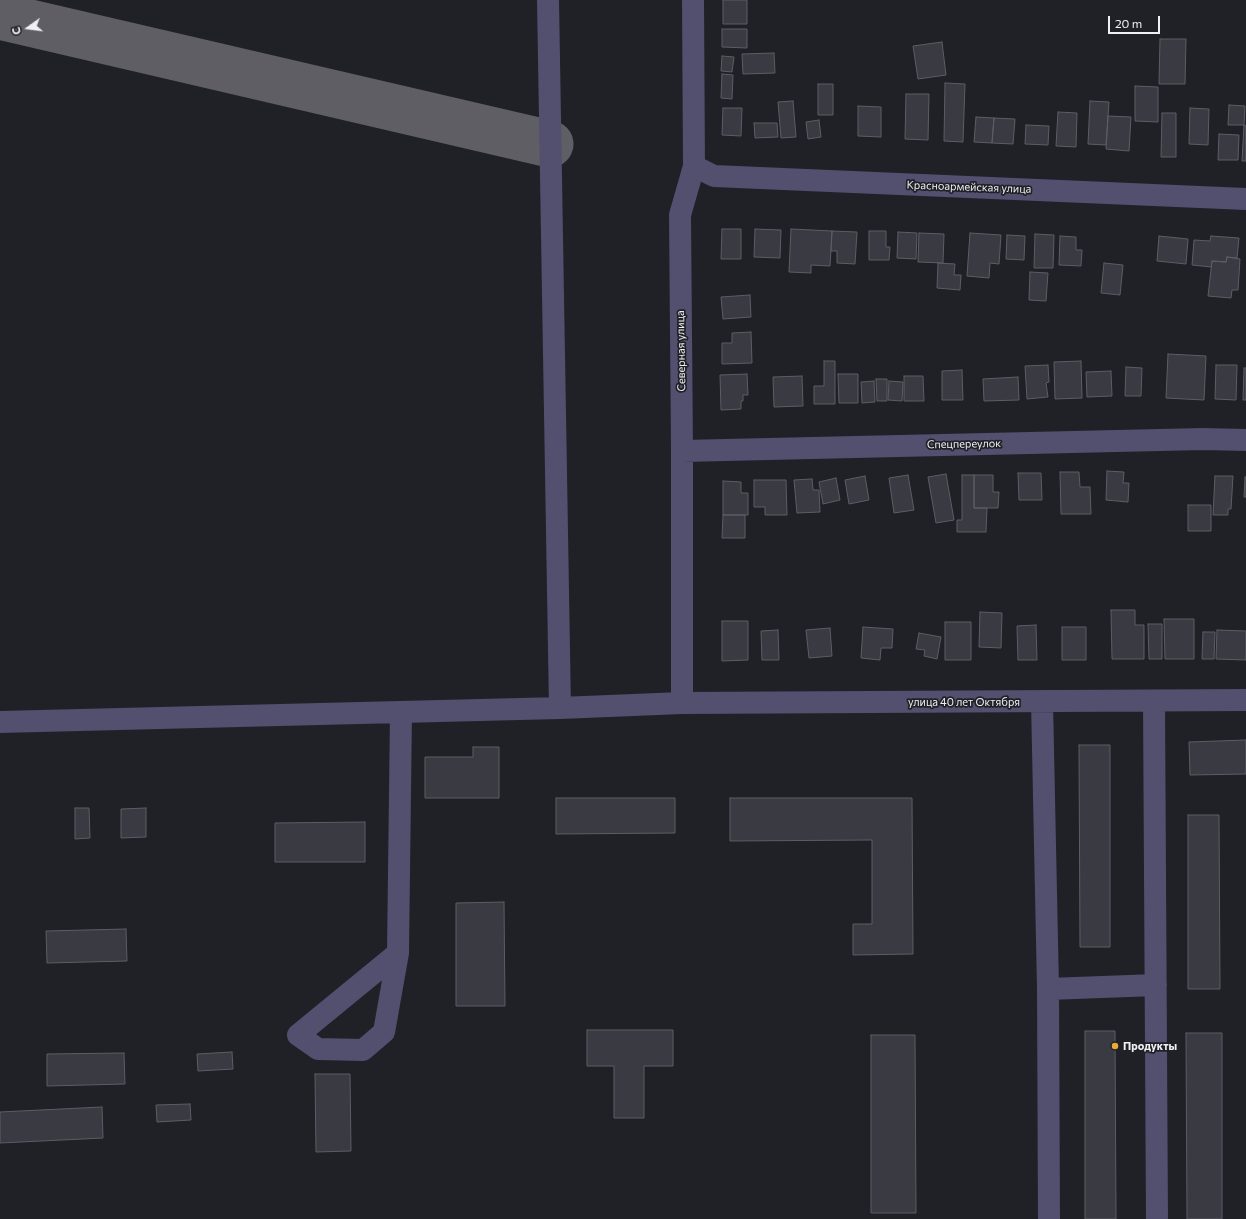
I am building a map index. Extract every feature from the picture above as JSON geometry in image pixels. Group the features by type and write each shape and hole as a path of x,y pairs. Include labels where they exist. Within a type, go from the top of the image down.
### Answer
{"street":[{"path":"548,0 560,708"},
{"name":"Северная улица","path":"682,703 680,215 694,166 693,0"},
{"name":"Красноармейская улица","path":"694,166 714,176 1246,199"},
{"name":"Спецпереулок","path":"682,450 1203,439 1246,440"},
{"name":"улица 40 лет Октября","path":"0,722 560,708 682,703 1246,700"},
{"path":"1154,701 1157,1219"},
{"path":"1042,702 1048,989 1049,1219"},
{"path":"398,953 298,1035 318,1049 363,1050 384,1032 398,953 401,712"},
{"path":"1048,989 1156,985"}],"building":[{"path":"723,0 747,0 747,24 723,24"},
{"path":"722,29 747,29 747,48 722,47"},
{"path":"1160,39 1186,39 1185,84 1159,84"},
{"path":"942,42 946,75 918,79 913,46"},
{"path":"774,53 775,73 743,74 742,54"},
{"path":"722,56 734,57 732,72 721,71"},
{"path":"722,74 733,75 732,99 721,98"},
{"path":"945,83 965,84 963,142 944,141"},
{"path":"818,84 833,84 833,115 818,115"},
{"path":"1135,86 1158,87 1158,122 1135,121"},
{"path":"906,94 929,94 928,140 905,139"},
{"path":"793,101 796,137 781,138 778,102"},
{"path":"1090,101 1109,102 1106,145 1088,144"},
{"path":"1229,105 1245,106 1244,125 1228,125"},
{"path":"858,106 881,107 881,137 858,136"},
{"path":"723,108 742,108 741,136 722,135"},
{"path":"1190,108 1209,109 1208,145 1189,144"},
{"path":"1058,112 1077,113 1076,147 1056,146"},
{"path":"1162,113 1176,113 1176,157 1161,157"},
{"path":"1108,116 1131,117 1129,151 1106,149"},
{"path":"976,117 994,118 992,143 974,142"},
{"path":"994,118 1015,119 1013,144 992,143"},
{"path":"819,120 821,137 808,139 806,122"},
{"path":"754,123 777,123 778,137 755,138"},
{"path":"1026,125 1049,126 1048,145 1025,144"},
{"path":"1244,125 1246,126 1246,161 1242,161"},
{"path":"1219,134 1239,135 1238,160 1218,160"},
{"path":"722,229 741,229 741,259 721,259"},
{"path":"755,229 781,230 780,258 754,257"},
{"path":"791,229 832,231 830,266 811,265 811,273 789,272"},
{"path":"832,231 857,232 855,264 837,263 837,251 831,251"},
{"path":"869,231 886,231 886,247 890,247 889,260 869,260"},
{"path":"898,232 917,233 916,259 897,258"},
{"path":"919,233 944,234 943,263 918,262"},
{"path":"970,233 1001,235 999,264 990,263 989,278 967,276"},
{"path":"1035,234 1054,235 1053,268 1034,268"},
{"path":"1007,235 1025,236 1024,260 1006,259"},
{"path":"1060,236 1076,237 1076,250 1082,250 1081,266 1059,265"},
{"path":"1159,236 1188,239 1186,264 1157,261"},
{"path":"1211,236 1239,238 1237,258 1227,257 1226,262 1212,261 1211,267 1192,265 1194,240 1210,241"},
{"path":"1227,257 1240,259 1238,290 1232,290 1231,298 1208,296 1212,261 1226,262"},
{"path":"938,263 955,264 954,275 961,275 960,290 937,288"},
{"path":"1104,263 1123,265 1120,295 1101,293"},
{"path":"1030,272 1048,273 1046,301 1029,300"},
{"path":"750,295 751,317 723,319 721,297"},
{"path":"751,332 752,363 722,364 722,343 732,343 732,333"},
{"path":"1168,354 1206,356 1204,400 1166,398"},
{"path":"824,361 835,361 835,404 814,404 814,386 824,386"},
{"path":"1081,361 1082,398 1055,399 1054,362"},
{"path":"1048,365 1049,382 1046,383 1048,397 1027,399 1025,366"},
{"path":"1216,365 1237,365 1236,400 1215,399"},
{"path":"1126,367 1142,368 1141,396 1125,396"},
{"path":"1244,368 1246,368 1246,400 1243,400"},
{"path":"962,370 963,400 942,400 942,371"},
{"path":"1111,371 1112,396 1087,397 1086,372"},
{"path":"747,374 748,395 743,395 741,409 721,410 720,375"},
{"path":"838,374 858,374 858,403 839,403"},
{"path":"802,376 803,406 774,407 773,377"},
{"path":"904,376 923,376 924,401 904,401"},
{"path":"1018,377 1019,400 984,401 983,379"},
{"path":"876,379 887,379 887,401 877,401"},
{"path":"874,381 875,402 862,403 861,382"},
{"path":"889,381 903,382 902,401 888,400"},
{"path":"1107,471 1124,472 1123,483 1129,483 1128,502 1106,500"},
{"path":"1060,472 1079,472 1080,487 1090,487 1091,514 1061,514"},
{"path":"1018,473 1041,473 1042,500 1019,500"},
{"path":"946,474 954,520 936,523 928,477"},
{"path":"908,475 914,510 894,513 889,478"},
{"path":"962,475 974,475 974,508 987,508 986,532 957,532 957,520 962,520"},
{"path":"974,475 993,475 993,492 999,492 998,508 974,508"},
{"path":"865,476 869,500 849,504 845,480"},
{"path":"1215,476 1233,476 1231,509 1228,509 1228,515 1213,515"},
{"path":"1245,477 1246,497 1244,497"},
{"path":"836,478 840,500 823,504 819,482"},
{"path":"812,479 813,490 819,490 820,512 797,513 794,480"},
{"path":"754,480 786,480 787,515 765,515 765,507 754,507"},
{"path":"723,481 741,482 741,493 748,493 748,515 723,515"},
{"path":"1188,505 1211,505 1211,531 1188,531"},
{"path":"723,515 745,515 745,538 722,538"},
{"path":"1111,610 1135,610 1135,625 1144,625 1144,659 1112,659"},
{"path":"980,612 1002,613 1001,648 979,647"},
{"path":"1164,619 1194,619 1194,659 1165,659"},
{"path":"722,621 748,621 748,660 722,661"},
{"path":"945,622 971,622 971,660 945,660"},
{"path":"1148,624 1162,624 1162,659 1149,659"},
{"path":"1036,625 1037,660 1018,660 1017,626"},
{"path":"863,627 893,629 892,648 881,648 880,660 861,658"},
{"path":"1062,627 1086,627 1086,660 1062,660"},
{"path":"830,628 832,656 809,658 806,630"},
{"path":"778,630 779,660 762,660 761,631"},
{"path":"1217,630 1246,631 1246,660 1216,659"},
{"path":"1203,632 1215,632 1214,659 1202,659"},
{"path":"919,633 941,637 937,659 924,656 925,650 916,649"},
{"path":"1246,740 1246,774 1190,775 1189,742"},
{"path":"1079,745 1110,745 1110,947 1080,947"},
{"path":"473,747 499,747 499,798 425,798 425,757 473,757"},
{"path":"556,798 675,798 675,833 556,834"},
{"path":"730,798 912,798 913,954 853,955 853,924 872,924 872,840 730,841"},
{"path":"75,808 89,808 90,838 75,839"},
{"path":"146,808 146,837 121,838 121,809"},
{"path":"1188,815 1219,815 1220,989 1188,989"},
{"path":"365,822 365,862 275,862 275,823"},
{"path":"504,902 505,1006 456,1006 456,903"},
{"path":"126,929 127,961 47,963 46,931"},
{"path":"587,1030 673,1030 673,1066 644,1066 644,1118 614,1118 614,1066 587,1066"},
{"path":"1085,1031 1115,1031 1116,1219 1085,1219"},
{"path":"1186,1033 1222,1033 1222,1219 1187,1219"},
{"path":"871,1035 915,1035 916,1213 871,1213"},
{"path":"232,1052 233,1069 198,1071 197,1054"},
{"path":"124,1053 125,1084 47,1086 47,1054"},
{"path":"315,1074 350,1074 351,1151 316,1152"},
{"path":"190,1104 191,1120 157,1122 156,1105"},
{"path":"102,1107 103,1138 0,1143 0,1112"}],"taxiway":[{"path":"0,16 550,144"}],"place":[{"name":"Продукты","path":"1115,1046"}]}
